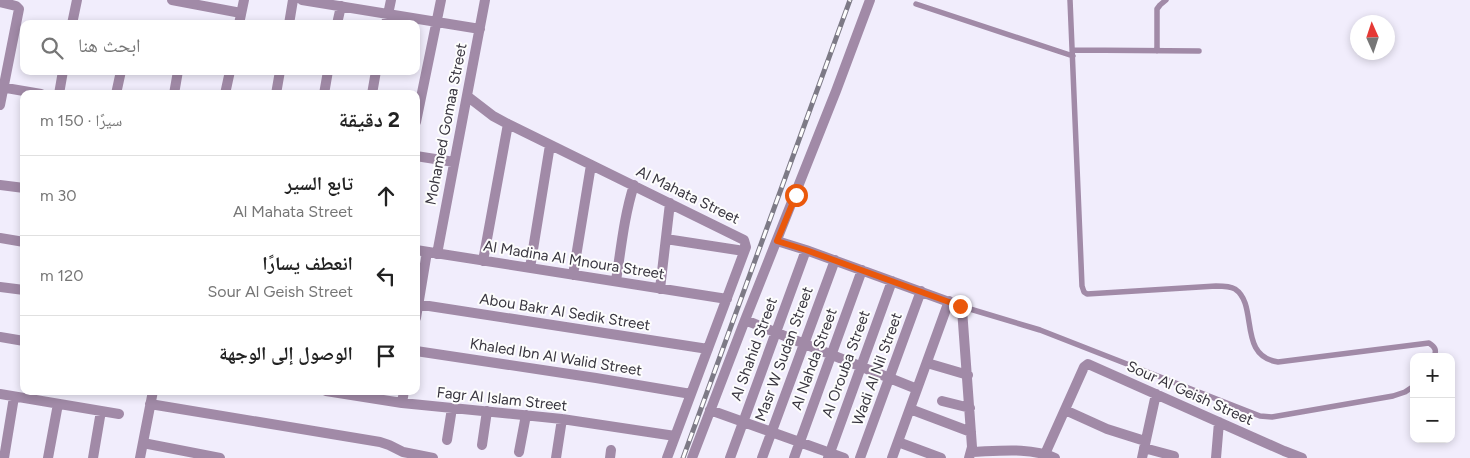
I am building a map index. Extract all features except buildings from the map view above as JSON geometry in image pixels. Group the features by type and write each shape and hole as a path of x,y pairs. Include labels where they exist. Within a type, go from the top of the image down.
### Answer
{"street":[{"path":"73,20 77,0"},
{"path":"172,0 242,13"},
{"path":"240,20 244,0"},
{"path":"289,20 293,0"},
{"path":"302,0 334,3 387,18 420,20"},
{"path":"387,18 391,0"},
{"path":"420,102 441,0"},
{"name":"Mohamed Gomaa Street","path":"420,295 454,162 485,0"},
{"path":"692,458 870,0"},
{"path":"334,3 336,20"},
{"path":"0,105 2,87 19,12 10,4"},
{"path":"420,20 480,29"},
{"path":"60,90 62,75"},
{"path":"117,90 120,75"},
{"path":"175,90 177,75"},
{"path":"226,90 229,75"},
{"path":"277,90 279,75"},
{"path":"325,90 327,75"},
{"path":"373,90 375,75"},
{"path":"2,87 20,90"},
{"name":"Al Mahata Street","path":"467,96 493,116 508,124 744,240 746,243 744,251"},
{"path":"483,261 508,124"},
{"path":"530,268 550,145"},
{"path":"420,157 454,162"},
{"path":"573,274 591,165"},
{"path":"0,185 20,188"},
{"path":"616,282 624,221 634,185"},
{"path":"660,289 670,204"},
{"path":"0,238 20,241"},
{"path":"666,239 744,251 667,458"},
{"path":"777,241 960,306 962,309 968,375 971,455 1025,452 1052,457 1065,410 1107,429 1144,449 1174,456"},
{"name":"Al Shahid Street","path":"730,458 806,250"},
{"name":"Al Madina Al Mnoura Street","path":"420,251 727,299"},
{"name":"Masr W Sudan Street","path":"762,458 834,260"},
{"name":"Al Nahda Street","path":"794,458 862,270"},
{"name":"Al Orouba Street","path":"829,455 892,281"},
{"path":"0,287 20,290"},
{"name":"Wadi Al Nil Street","path":"860,458 921,291"},
{"path":"892,458 949,301"},
{"name":"Abou Bakr Al Sedik Street","path":"420,305 708,349"},
{"path":"745,320 917,389"},
{"path":"0,337 20,340"},
{"name":"Khaled Ibn Al Walid Street","path":"420,352 691,394"},
{"path":"927,363 968,375"},
{"name":"Sour Al Geish Street","path":"1065,410 1084,367 1090,364 1219,422 1284,455 1302,458"},
{"path":"0,394 119,414"},
{"path":"1144,449 1156,394"},
{"path":"140,458 151,395"},
{"name":"Fagr Al Islam Street","path":"349,395 402,404 526,415 675,436"},
{"path":"402,404 403,395"},
{"path":"4,458 14,397"},
{"path":"942,401 970,408"},
{"path":"48,458 58,404"},
{"path":"150,404 380,442 410,454 433,458"},
{"path":"447,440 452,408"},
{"path":"910,409 971,432"},
{"path":"710,410 800,442 829,455 844,458"},
{"path":"93,458 101,411"},
{"path":"482,445 487,411"},
{"path":"519,452 526,415"},
{"path":"556,458 562,420"},
{"path":"1216,458 1219,422"},
{"path":"898,442 941,458"},
{"path":"142,443 220,458"}],"lane":[{"path":"1070,0 1082,286 1084,292 1091,294 1216,286 1226,286 1235,289 1242,295 1254,345 1258,352 1263,357 1278,362 1429,343 1435,349 1434,353"},
{"path":"1157,51 1157,10 1166,0"},
{"path":"916,4 1073,53 1199,51"},
{"path":"960,306 1040,330 1260,416 1272,417 1393,396 1410,389"}],"railway":[{"path":"683,458 850,0"}],"route":[{"path":"796,195 777,241 960,306"}]}
